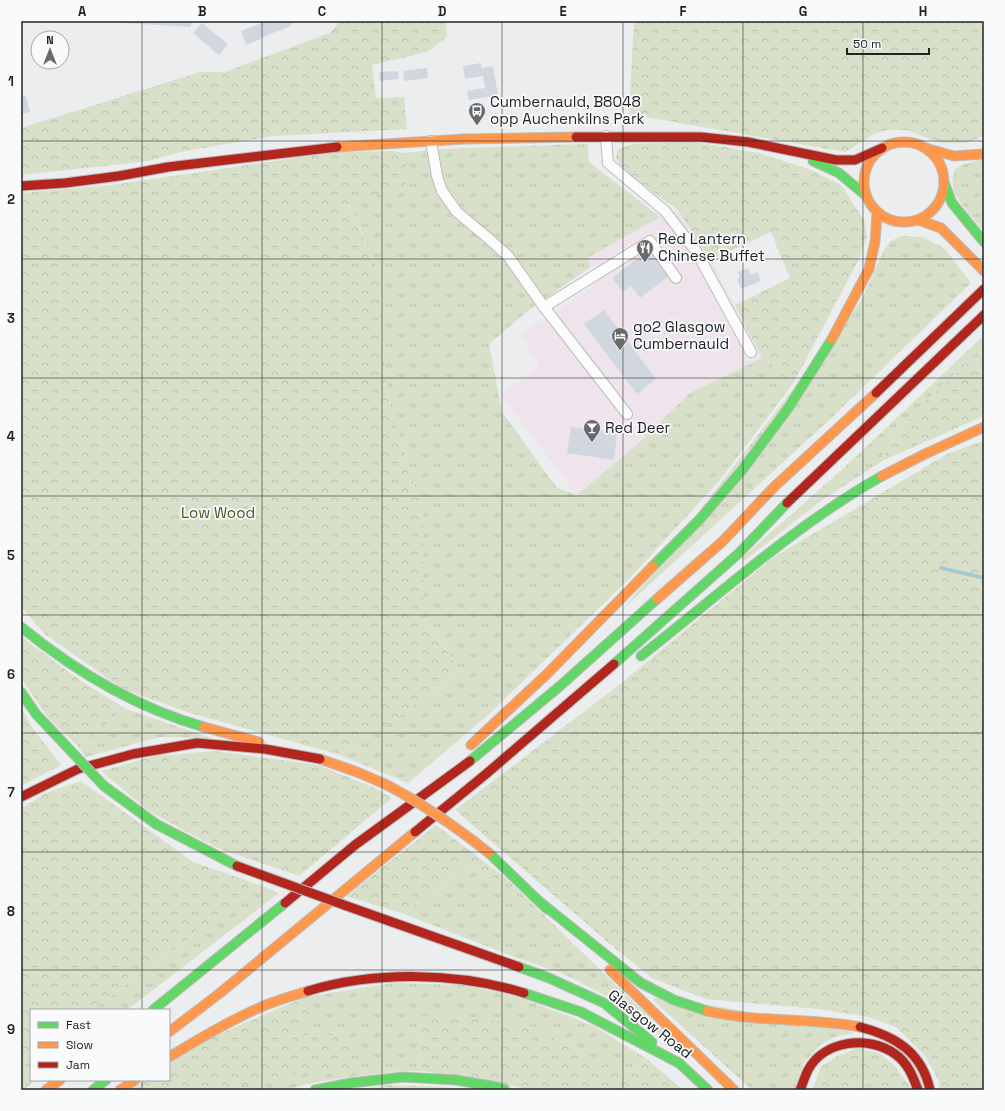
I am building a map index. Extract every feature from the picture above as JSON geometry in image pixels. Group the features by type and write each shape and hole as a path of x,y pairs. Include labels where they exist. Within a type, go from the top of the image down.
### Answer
{"main road":[{"path":"21,186 65,183 119,176 168,167 328,148 431,140 606,136 701,137 748,142 836,160 855,160 892,144 903,142 914,143 925,148 954,156 984,154"},
{"path":"882,148 872,157 865,168 863,181 864,194 869,204 877,213 886,219 908,223 929,214 937,205 943,194 944,182"},
{"path":"925,148 935,157 942,169 944,182 952,203 984,242"},
{"path":"794,152 838,173 864,194"},
{"path":"463,752 547,674 700,519 744,469 789,407 819,362 849,308 869,269 876,242 877,213"},
{"path":"918,220 941,228 984,271"},
{"path":"355,845 473,759 560,686 723,541 774,487 890,380 984,289"},
{"path":"170,1031 220,993 486,774 593,682 739,553 794,496 984,315"},
{"path":"632,662 677,628 763,558 833,506 884,475 945,444 984,427"},
{"path":"21,627 45,648 99,682 132,700 177,719 320,759 357,772 403,793 444,818 489,853 734,1090"},
{"path":"486,774 613,677"},
{"name":"Glasgow Road","path":"21,692 36,714 104,786 156,824 237,866 549,978 604,1003 679,1063 708,1090"},
{"path":"21,797 78,769 133,754 197,744 265,749 320,759"},
{"path":"154,1009 355,845 439,772"},
{"path":"540,902 634,977 665,996 684,1004 739,1016 848,1025 877,1031 897,1041 916,1058 924,1070 930,1090"},
{"path":"170,1056 223,1026 276,1001 321,987 374,978 429,976 480,982 532,994 584,1014 679,1063"},
{"path":"800,1090 808,1070 818,1058 835,1047 843,1044 858,1042 872,1043 889,1049 896,1054 914,1076 918,1090"},
{"path":"315,1090 351,1083 403,1077 456,1080 501,1089"},
{"path":"46,1090 59,1081"},
{"path":"93,1090 105,1081"},
{"path":"120,1090 134,1081"}],"street":[{"path":"606,136 608,163 665,211 696,251 751,352"},
{"path":"431,140 437,176 442,191 457,212 508,256 544,307 628,414"},
{"path":"544,307 650,240 676,278"}],"shaded area":[{"path":"678,210 714,265 762,358 690,393 641,441 577,495 501,395 540,365 519,334 545,319 599,281 586,258 654,220"}],"green space":[{"path":"340,21 446,21 447,37 427,52 372,65 376,98 404,97 407,129 273,136 180,152 149,161 21,175 21,128 200,72 224,72 330,33"},
{"path":"634,21 984,21 984,136 966,143 941,143 906,130 887,130 874,134 845,152 629,114"},
{"path":"695,142 759,153 811,170 841,185 865,222 867,238 859,259 794,382 762,358 735,305 790,278 771,232 710,260 678,210 630,175 618,162 616,157 618,149 634,144"},
{"path":"588,144 589,162 660,217 587,258 591,267 529,310 489,344 502,412 557,488 577,495 641,441 690,393 762,358 794,382 720,480 629,579 486,717 408,783 340,755 414,706 461,671 423,618 423,512 388,397 379,318 384,283 348,203 406,187 406,153 438,149"},
{"name":"Low Wood","path":"393,151 406,153 406,187 348,204 384,283 379,318 388,397 423,512 423,618 461,671 414,706 340,755 187,712 121,688 45,634 21,607 21,193 112,185 336,152"},
{"path":"984,159 984,231 956,195 953,185 953,174 955,169 964,164"},
{"path":"901,236 922,237 944,248 971,283 826,423 626,606 861,301 885,248 891,241"},
{"path":"984,335 984,349 941,386 906,421 883,455 884,460 822,500 744,561 742,558 846,466"},
{"path":"984,349 984,416 884,460 883,456 906,421 941,386"},
{"path":"984,441 984,1090 939,1090 939,1081 925,1056 896,1027 869,1017 818,1009 705,999 652,978 611,945 455,810 619,685 774,557 949,453"},
{"path":"21,635 28,642 81,681 126,709 77,745 49,719 21,678"},
{"path":"21,707 31,726 61,765 21,786"},
{"path":"126,709 211,738 160,737 86,757 77,745"},
{"path":"215,751 318,765 375,788 392,798 299,876 217,848 150,812 101,771 155,756"},
{"path":"81,781 193,862 260,885 93,1009 30,1009 30,1056 21,1062 21,808 46,793"},
{"path":"436,825 508,880 506,884 465,866 404,914 346,896"},
{"path":"465,866 506,884 508,880 621,990 683,1047 678,1051 618,1002 562,973 509,955 404,914"},
{"path":"260,885 279,893 128,1009 93,1009"},
{"path":"392,983 463,985 515,996 594,1026 647,1059 627,1075 529,1026 418,1019 422,1071 402,1071 356,1076 307,1084 287,1090 220,1090 272,1078 305,1073 330,1035 289,1036 305,997"},
{"path":"658,996 807,1022 855,1033 835,1037 821,1044 803,1064 795,1090 752,1090 653,1000"},
{"path":"305,997 312,1023 290,1036 330,1035 355,1044 360,1059 345,1071 305,1073 272,1078 220,1090 130,1090 144,1081 170,1081 170,1063 203,1041"},
{"path":"436,1012 529,1026 627,1075 647,1059 683,1090 536,1090 422,1071 418,1019"},
{"path":"858,1048 881,1054 895,1066 912,1090 876,1090 870,1083 857,1080 842,1090 812,1090 821,1067 839,1055"},
{"path":"30,1056 30,1081 35,1081 23,1090 21,1090 21,1062"},
{"path":"857,1080 870,1083 876,1090 842,1090"},
{"path":"388,1085 443,1087 468,1090 358,1090"}],"building":[{"path":"125,21 191,21 191,27 125,23"},
{"path":"267,21 298,21 290,24 291,26 246,45 241,31"},
{"path":"202,23 228,44 219,55 193,33"},
{"path":"481,63 482,68 493,66 498,95 469,100 467,91 485,88 483,76 465,79 463,66"},
{"path":"427,68 428,78 404,81 403,71"},
{"path":"398,71 399,79 380,81 379,72"},
{"path":"26,96 30,112 21,114 21,97"},
{"name":"Red Lantern Chinese Buffet","path":"649,250 669,276 640,298 631,286 623,292 612,278"},
{"path":"748,268 751,275 757,272 761,281 741,289 737,279 740,278 738,272"},
{"name":"go2 Glasgow Cumbernauld","path":"604,310 656,379 637,394 584,324"},
{"name":"Red Deer","path":"571,427 617,433 614,460 567,453"}],"waterway":[{"path":"941,568 984,578"}],"traffic: fast":[{"path":"813,161 839,173 864,194"},
{"path":"944,182 952,203 984,242"},
{"path":"653,566 700,519 743,469 789,407 832,339"},
{"path":"641,656 788,538 850,495 882,476"},
{"path":"614,664 739,553 787,503"},
{"path":"470,761 560,686 657,599"},
{"path":"21,627 63,659 131,699 155,710 204,727"},
{"path":"21,692 36,714"},
{"path":"36,714 104,786"},
{"path":"104,786 156,824 237,866"},
{"path":"489,853 547,909"},
{"path":"540,902 641,983 674,1000 707,1011"},
{"path":"154,1009 285,903"},
{"path":"519,967 549,978 604,1003 652,1042"},
{"path":"524,993 581,1012 679,1063"},
{"path":"679,1063 708,1090"},
{"path":"315,1090 351,1083 403,1077 456,1080 497,1087 505,1090"},
{"path":"93,1090 105,1081"}],"traffic: slow":[{"path":"337,147 464,139 576,137"},
{"path":"896,142 912,142 933,153 944,174 944,182 944,190 933,211 912,222 896,222 882,216 875,211 870,204 864,190 864,174 870,160 875,153 882,148 896,142"},
{"path":"925,148 954,156 984,154"},
{"path":"832,339 869,269 875,242 877,213"},
{"path":"918,220 941,228 984,271"},
{"path":"657,599 723,541 774,487 876,393"},
{"path":"882,476 925,454 984,427"},
{"path":"471,745 547,674 653,566"},
{"path":"204,727 259,742"},
{"path":"320,759 385,784"},
{"path":"385,784 438,816 489,853"},
{"path":"170,1031 220,993 415,832"},
{"path":"610,970 734,1090"},
{"path":"170,1056 214,1030 249,1012 273,1002 308,991"},
{"path":"707,1011 726,1015 764,1019 822,1022 860,1027"},
{"path":"46,1090 59,1081"},
{"path":"120,1090 134,1081"}],"traffic: jam":[{"path":"576,137 701,137 748,142 836,160 855,160 882,148"},
{"path":"21,186 65,183 119,176 168,167 337,147"},
{"path":"876,393 984,289"},
{"path":"787,503 984,315"},
{"path":"415,832 486,774 614,664"},
{"path":"21,797 78,769 133,754 197,743 265,749 320,759"},
{"path":"285,903 355,845 470,761"},
{"path":"237,866 344,905"},
{"path":"344,905 519,967"},
{"path":"308,991 334,984 361,980 388,977 416,977 471,981 524,993"},
{"path":"860,1027 885,1035 905,1048 914,1056 921,1065 930,1090"},
{"path":"800,1090 808,1070 815,1060 825,1052 836,1047 860,1043 873,1044 884,1048 900,1058 910,1070 918,1090"}],"place":[{"name":"Cumbernauld, B8048 opp Auchenkilns Park","path":"477,126"},
{"name":"Red Lantern Chinese Buffet","path":"645,263"},
{"name":"go2 Glasgow Cumbernauld","path":"620,351"},
{"name":"Red Deer","path":"592,443"}]}
